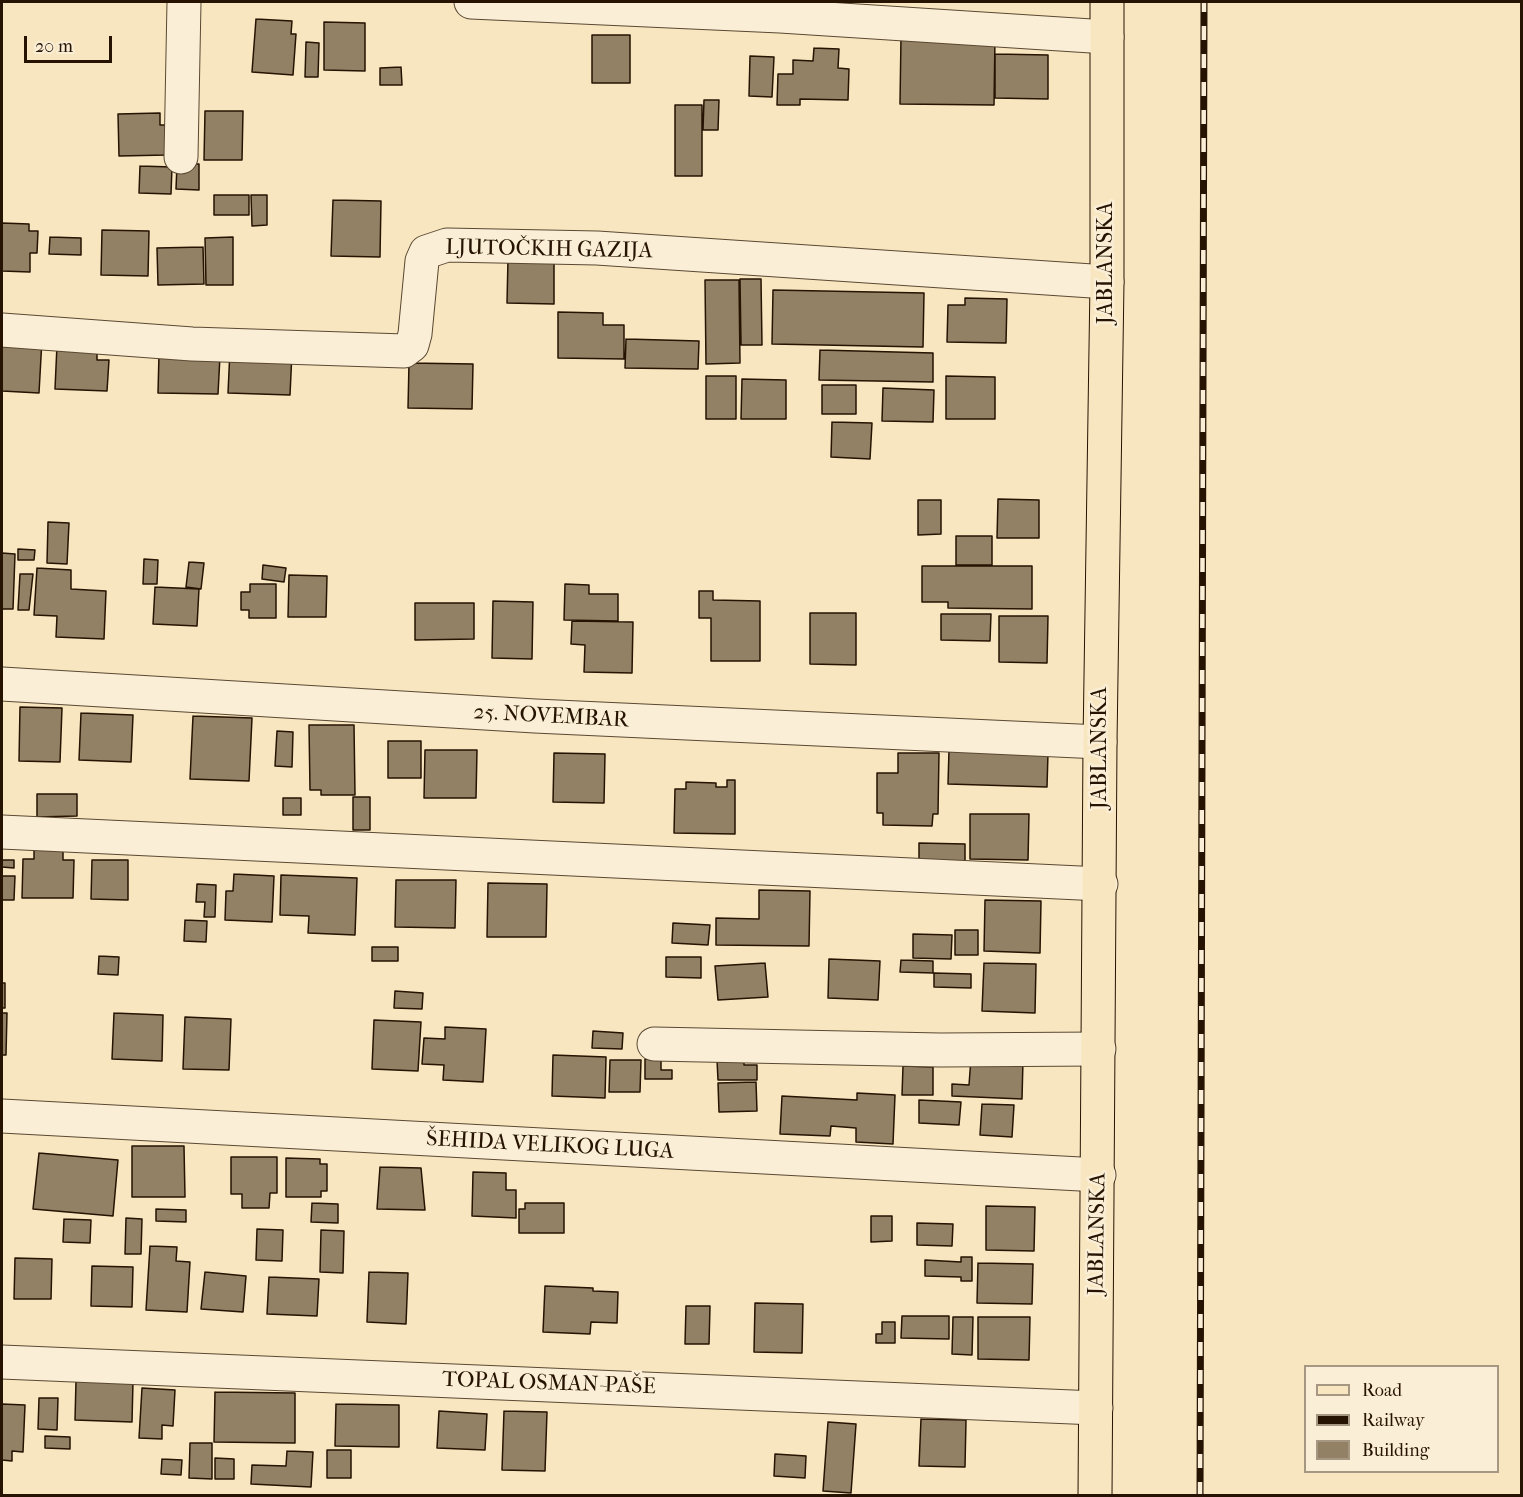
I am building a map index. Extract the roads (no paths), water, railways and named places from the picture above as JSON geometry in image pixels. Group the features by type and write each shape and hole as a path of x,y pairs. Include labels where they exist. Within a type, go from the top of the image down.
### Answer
{"main road":[{"name":"JABLANSKA","path":"1095,1496 1101,884 1100,742 1107,282 1107,2"}],"street":[{"path":"181,157 184,2"},
{"path":"471,2 780,16 1107,37"},
{"name":"LJUTOČKIH GAZIJA","path":"2,330 192,344 404,351 412,345 415,334 422,261 426,252 447,245 609,249 1107,282"},
{"name":"25. NOVEMBAR","path":"2,684 523,716 1100,742"},
{"path":"2,832 1101,884"},
{"path":"654,1044 940,1050 1099,1050"},
{"name":"ŠEHIDA VELIKOG LUGA","path":"2,1116 1099,1175"},
{"name":"TOPAL OSMAN-PAŠE","path":"2,1362 1096,1408"}],"railway":[{"path":"1200,1496 1204,2"}]}
